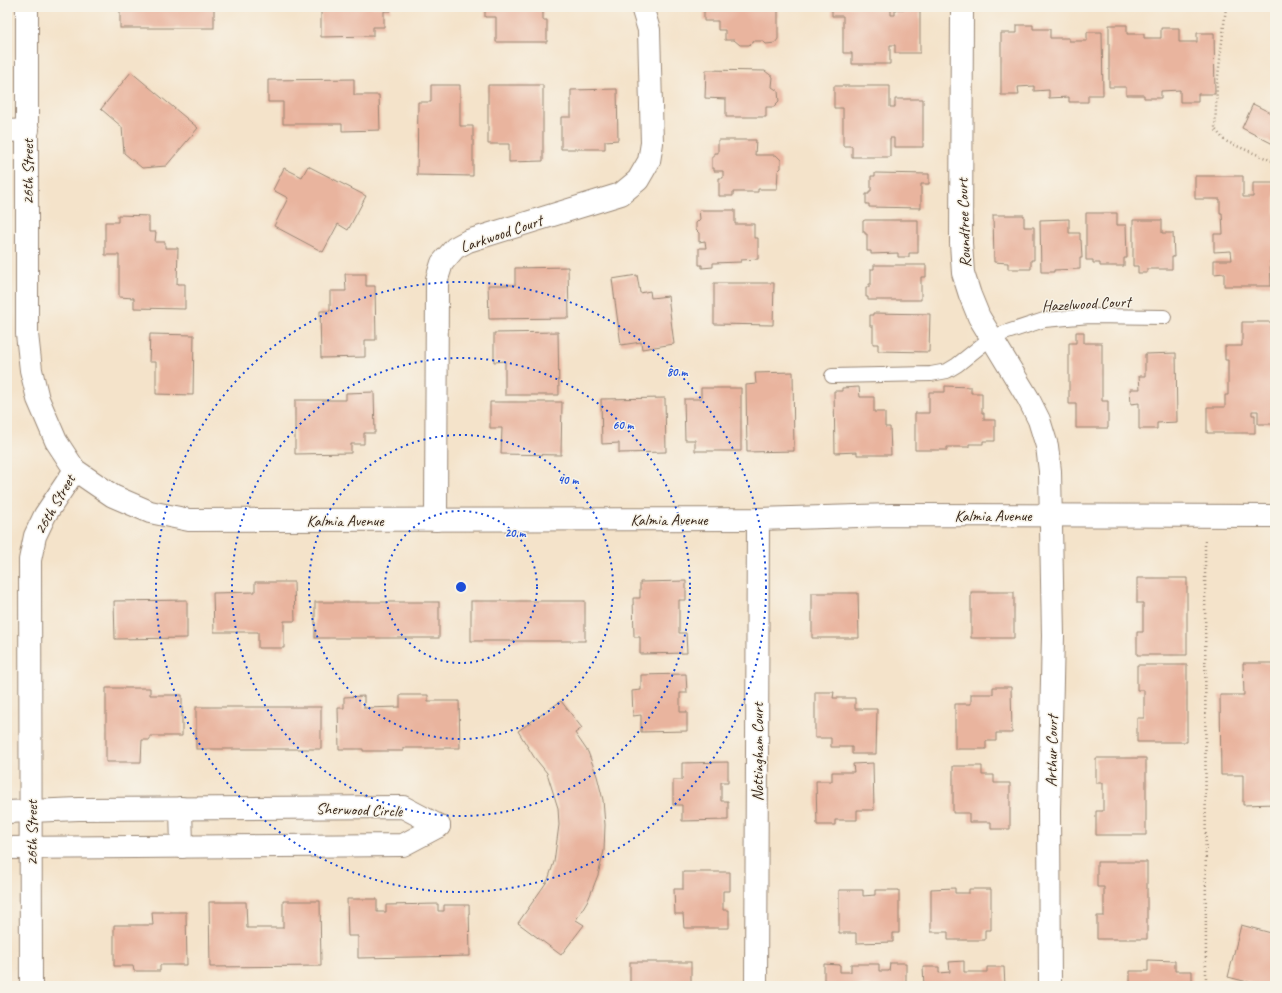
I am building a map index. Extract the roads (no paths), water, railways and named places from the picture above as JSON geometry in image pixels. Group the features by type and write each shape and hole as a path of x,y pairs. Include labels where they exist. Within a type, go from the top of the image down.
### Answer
{"street":[{"name":"26th Street","path":"27,7 17,130 27,334 31,370 38,399 56,441 75,470 45,515 35,536 30,560 31,986"},
{"name":"Larkwood Court","path":"436,520 437,279 442,263 455,248 468,241 621,194 638,180 649,161 652,143 649,30 642,7"},
{"name":"Roundtree Court","path":"962,7 961,243 963,273 979,317 992,336 1028,398 1038,420 1047,446 1052,515"},
{"name":"Kalmia Avenue","path":"75,470 113,496 150,512 189,520 758,519 892,515 1275,516"},
{"name":"Arthur Court","path":"1050,986 1049,811 1053,636 1052,515"},
{"name":"Nottingham Court","path":"756,986 758,519"},
{"name":"Sherwood Circle","path":"31,812 79,808 403,807 439,826 403,845 182,848 31,848"},
{"path":"181,808 182,848"},
{"path":"7,812 31,812"},
{"path":"7,848 31,848"}],"lane":[{"name":"Hazelwood Court","path":"832,376 931,374 947,371 957,365 992,336 1044,320 1090,316 1164,317"}]}
